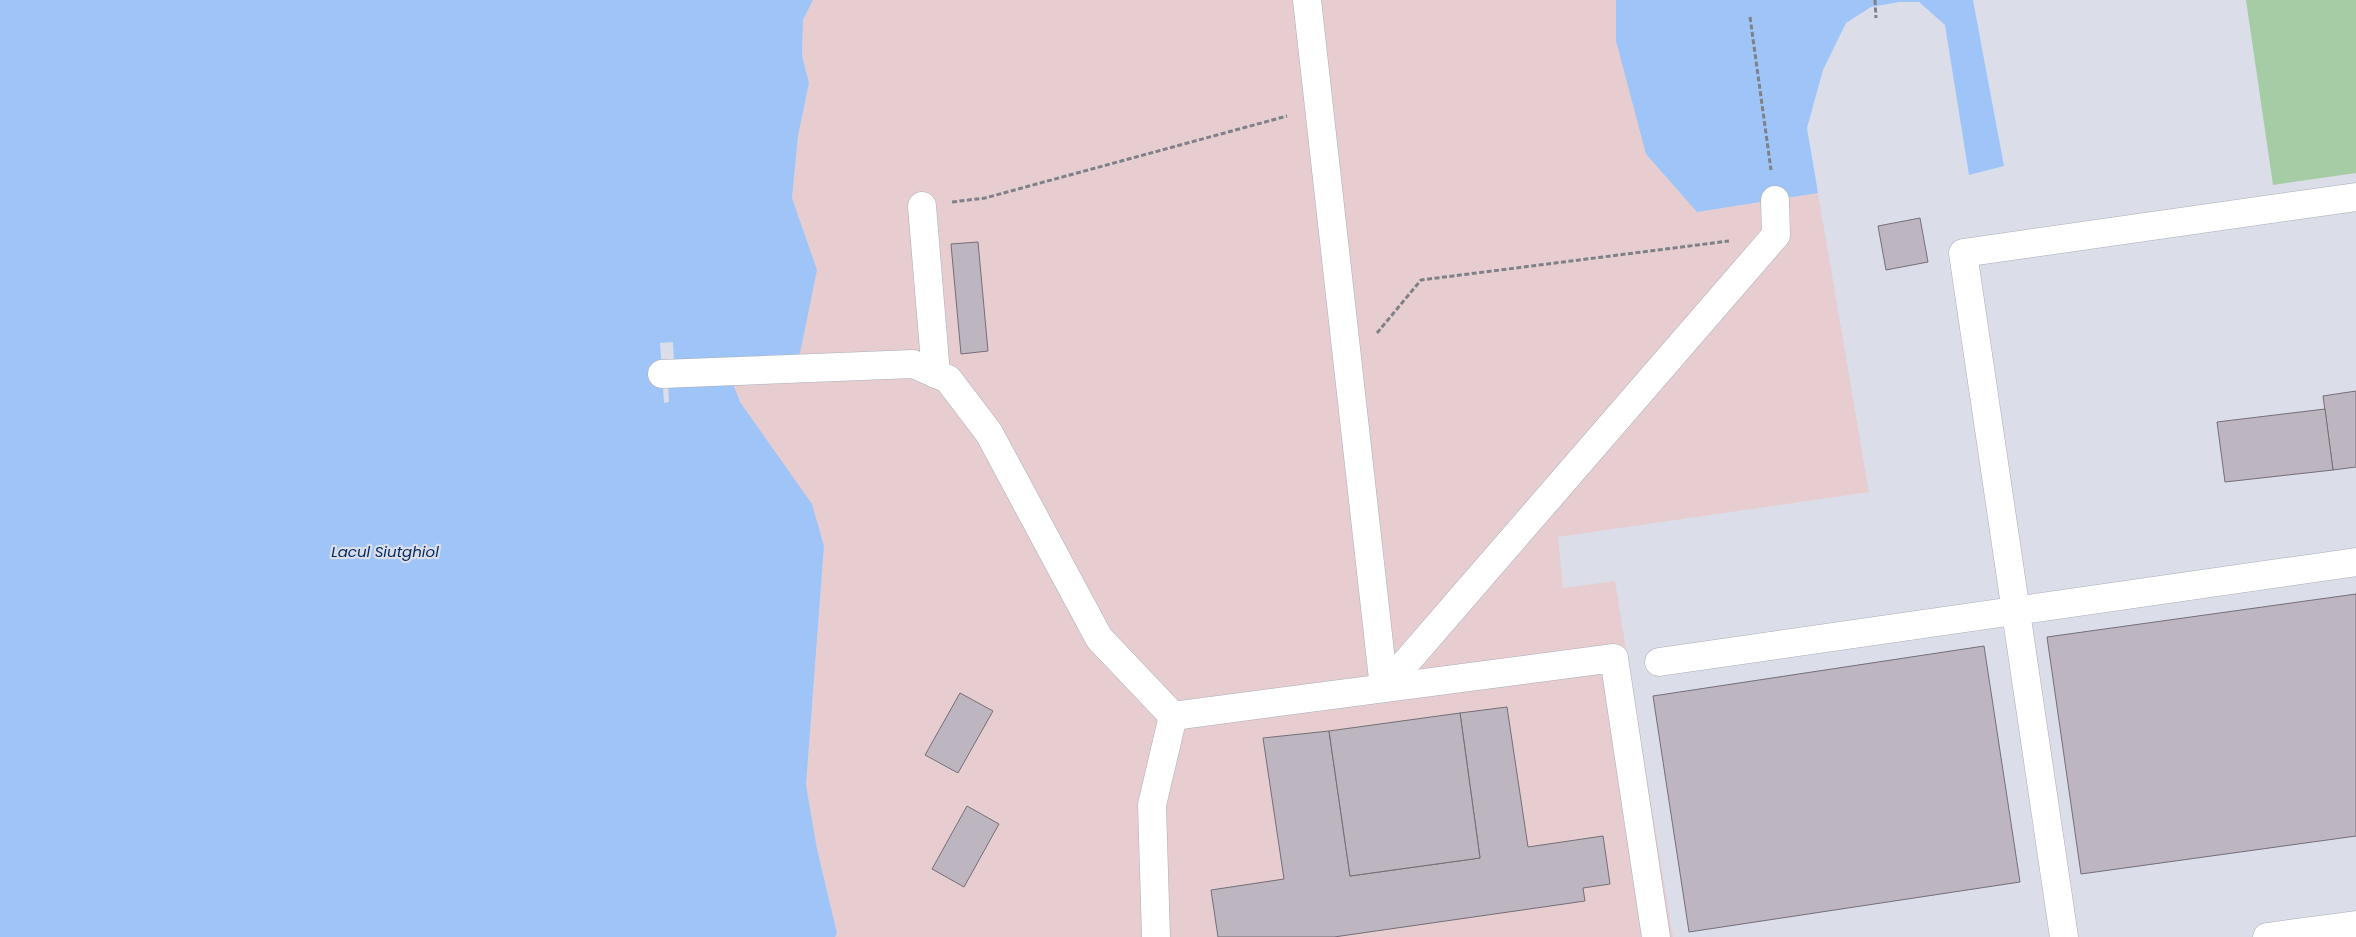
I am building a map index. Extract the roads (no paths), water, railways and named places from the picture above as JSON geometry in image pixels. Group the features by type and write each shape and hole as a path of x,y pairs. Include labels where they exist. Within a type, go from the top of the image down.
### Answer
{"street":[{"path":"1307,0 1384,688"},
{"path":"2064,937 1963,253 2356,197"},
{"path":"1384,688 1776,235 1775,200"},
{"path":"922,206 936,374"},
{"path":"662,374 913,364 948,379 989,433 1098,638 1172,716"},
{"path":"1659,662 2356,562"},
{"path":"1172,716 1614,658 1656,937"},
{"path":"1156,937 1152,805 1172,716"},
{"path":"2268,937 2356,924"}],"water":[{"name":"Lacul Siutghiol","path":"0,0 813,0 803,20 802,56 809,83 798,136 792,198 817,270 799,358 731,378 740,402 812,504 824,546 806,785 817,849 837,933 835,937 0,937"},
{"path":"1616,0 1973,0 2004,166 1969,175 1945,25 1919,2 1899,2 1871,7 1846,23 1823,70 1807,128 1818,193 1697,212 1646,154 1616,41"}]}
